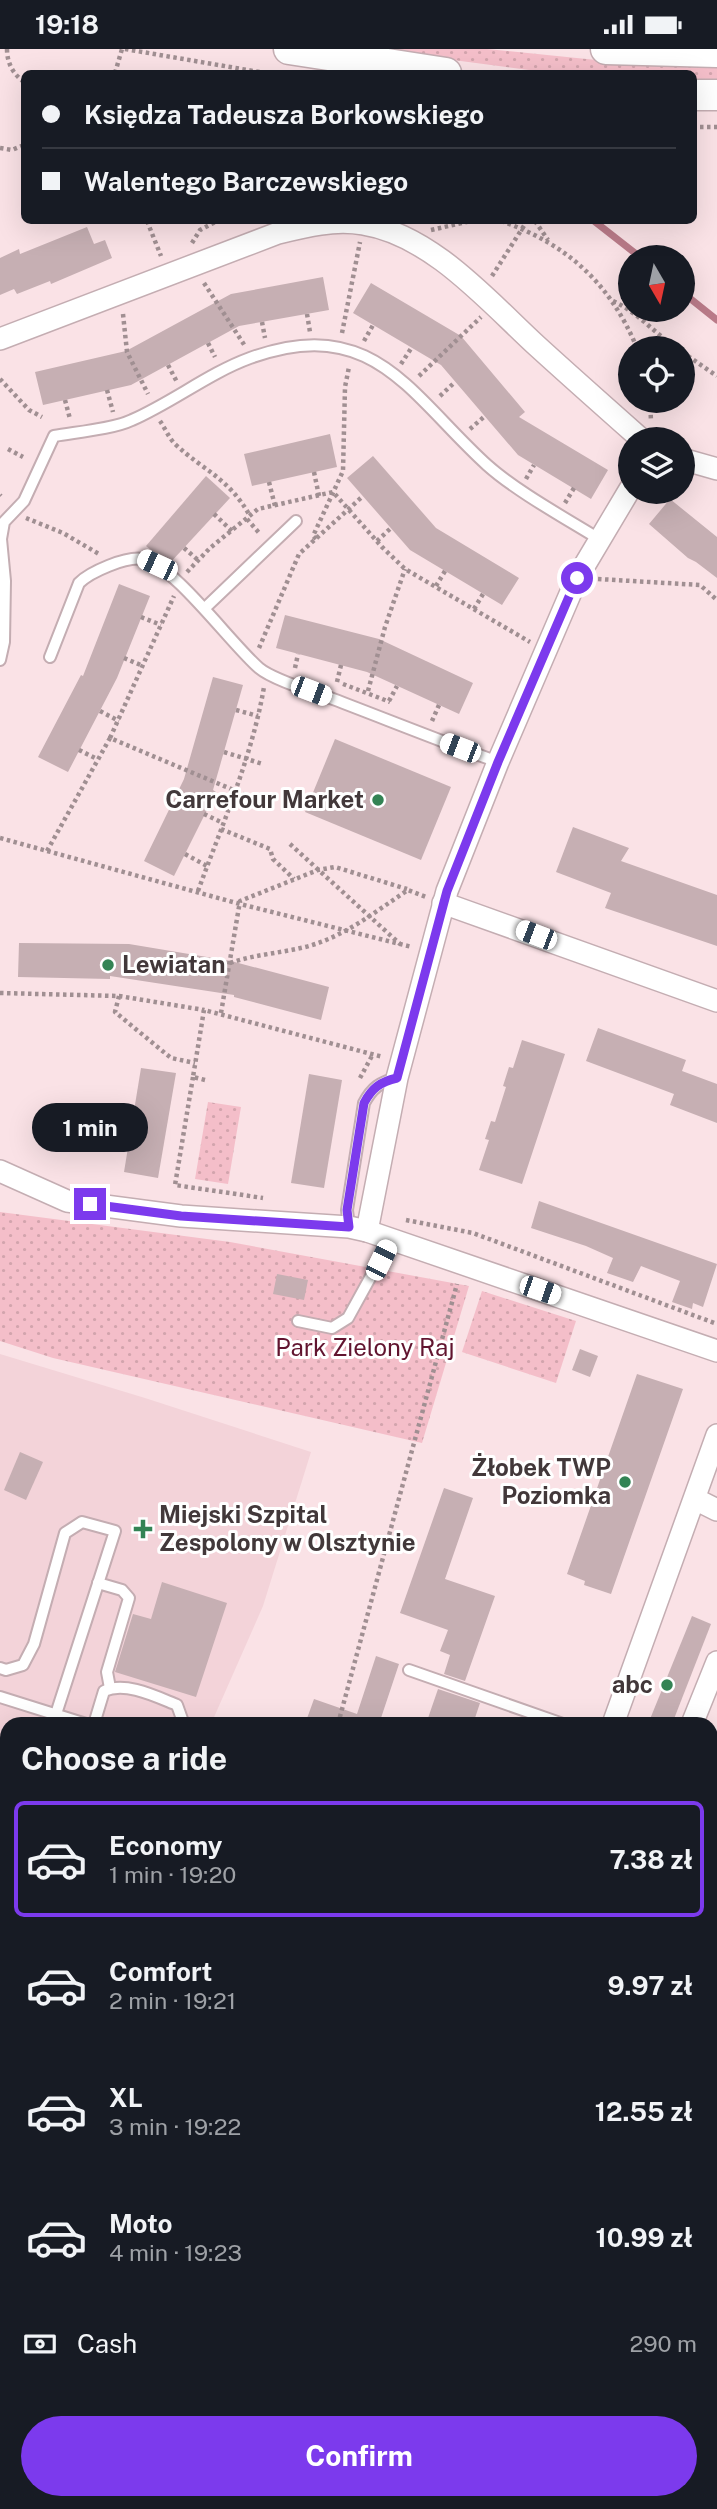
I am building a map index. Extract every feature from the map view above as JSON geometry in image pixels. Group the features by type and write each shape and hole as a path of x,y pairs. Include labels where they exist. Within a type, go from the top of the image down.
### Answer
{"main road":[{"path":"289,49 426,70"},
{"path":"606,49 717,52"},
{"path":"697,95 717,95"}],"street":[{"path":"0,339 278,233 313,224"},
{"path":"361,224 401,237 433,254 480,291 628,427"},
{"path":"695,463 717,469"},
{"path":"362,1224 436,901 577,578 621,504"},
{"path":"436,901 717,1001"},
{"path":"0,1171 67,1201 181,1216 362,1224 392,1238 717,1351"},
{"path":"615,1717 717,1436"},
{"path":"695,1499 717,1510"},
{"path":"695,1717 717,1662"}],"lane":[{"path":"0,660 4,642 4,522 24,501 54,436 130,421 228,367 252,357 303,345 330,345 354,351 404,381 488,465 599,539"},
{"path":"205,608 296,521"},
{"path":"50,657 79,583 88,574 126,560 143,559 157,565 205,608 220,629 266,672 498,762"},
{"path":"298,1321 332,1328 348,1318 392,1238"},
{"path":"0,1668 23,1665 34,1644 65,1533 82,1521 115,1531 56,1714"},
{"path":"98,1583 122,1590 129,1598 107,1672 110,1688"},
{"path":"409,1670 543,1717"},
{"path":"96,1717 104,1691 120,1687 177,1705 181,1717"},
{"path":"0,1697 65,1717"}],"path":[{"path":"7,49 9,63 21,80"},
{"path":"117,70 124,49 247,70"},
{"path":"697,127 717,127"},
{"path":"0,148 12,150 21,146"},
{"path":"148,224 167,274"},
{"path":"510,224 548,240 591,275 612,301 632,336"},
{"path":"480,291 501,265 525,224"},
{"path":"537,224 548,240"},
{"path":"341,333 358,251"},
{"path":"205,286 246,347"},
{"path":"612,301 628,308 659,336"},
{"path":"307,314 310,333"},
{"path":"123,318 127,352 150,398"},
{"path":"419,376 478,320"},
{"path":"262,322 265,342"},
{"path":"364,342 373,325"},
{"path":"208,344 217,361"},
{"path":"401,365 412,347"},
{"path":"695,361 717,376"},
{"path":"168,365 178,382"},
{"path":"0,379 29,410 42,417"},
{"path":"439,396 455,382"},
{"path":"316,539 313,536 343,471 346,383"},
{"path":"107,390 113,413"},
{"path":"65,400 70,420"},
{"path":"157,415 174,442 238,495 250,516"},
{"path":"469,429 485,416"},
{"path":"8,449 23,457"},
{"path":"526,479 534,465"},
{"path":"314,472 319,496"},
{"path":"270,482 275,506"},
{"path":"565,503 573,488"},
{"path":"181,578 258,509 334,492"},
{"path":"334,492 405,569 534,645"},
{"path":"251,660 257,653 299,554 363,496"},
{"path":"214,515 232,531"},
{"path":"41,525 63,533 107,559"},
{"path":"377,541 391,529"},
{"path":"184,548 198,560"},
{"path":"368,691 385,627 405,569"},
{"path":"436,586 445,571"},
{"path":"577,578 700,585 717,600"},
{"path":"47,852 119,721 177,589"},
{"path":"474,609 483,594"},
{"path":"141,617 161,625"},
{"path":"295,667 298,654"},
{"path":"124,658 143,666"},
{"path":"337,682 341,665"},
{"path":"198,892 258,716 266,672"},
{"path":"389,701 397,685"},
{"path":"432,721 439,705"},
{"path":"236,710 258,716"},
{"path":"100,711 119,721"},
{"path":"110,738 250,799"},
{"path":"79,750 97,759"},
{"path":"224,752 263,764"},
{"path":"204,814 222,826 270,849 273,859 294,879"},
{"path":"0,838 240,904 409,946"},
{"path":"290,844 401,944"},
{"path":"184,854 207,866"},
{"path":"221,1013 240,901 318,870 335,867 436,901"},
{"path":"229,963 251,956 309,946 349,931 408,890"},
{"path":"0,993 119,996 221,1013 399,1070"},
{"path":"119,996 116,1012 171,1058 195,1063"},
{"path":"204,1010 175,1185 267,1198"},
{"path":"193,1077 205,1080"},
{"path":"362,1224 472,1233 717,1324"},
{"path":"340,1717 472,1233"}],"shaded area":[{"name":"Miejski Szpital Zespolony w Olsztynie","path":"0,1354 311,1452 263,1606 214,1717 0,1717"}],"green space":[{"path":"370,49 487,49 606,61 717,65 717,80 697,82 697,70 529,70"},
{"path":"208,1102 241,1107 228,1184 195,1179"},
{"name":"Park Zielony Raj","path":"0,1212 230,1242 469,1286 422,1443 53,1358 0,1341"},
{"path":"482,1291 576,1321 556,1383 462,1352"}],"building":[{"path":"87,227 94,244 105,240 112,258 51,284 50,281 17,294 14,289 0,295 0,258 19,249 20,254"},
{"path":"323,277 329,310 239,326 131,385 43,405 35,372 126,351 231,294"},
{"path":"371,283 461,336 525,412 519,417 608,470 591,499 518,455 441,365 353,313"},
{"path":"330,434 337,467 252,486 244,454"},
{"path":"373,456 436,528 519,578 502,605 410,550 347,478"},
{"path":"206,476 230,498 169,564 146,546"},
{"path":"666,504 676,504 717,537 717,578 688,558 649,524"},
{"path":"119,584 150,596 117,678 68,772 38,757 81,675 83,676"},
{"path":"285,615 379,639 473,683 459,714 367,672 276,648"},
{"path":"213,677 243,685 213,790 216,792 174,876 144,861 184,779"},
{"name":"Carrefour Market","path":"335,739 451,787 421,860 305,812"},
{"path":"573,827 629,848 621,861 717,895 717,946 605,908 611,893 556,872"},
{"path":"19,943 129,944 231,961 329,987 321,1020 234,995 110,976 110,979 18,977"},
{"path":"598,1028 686,1060 682,1071 717,1084 717,1123 670,1105 674,1094 586,1061"},
{"path":"522,1040 565,1054 522,1184 479,1170 489,1140 485,1139 491,1121 495,1122 509,1067 513,1068"},
{"path":"141,1068 176,1073 158,1178 124,1172"},
{"path":"309,1074 342,1080 324,1188 291,1183"},
{"path":"539,1201 717,1264 703,1307 693,1303 692,1309 672,1302 680,1281 641,1266 633,1282 607,1273 613,1258 531,1228"},
{"path":"277,1274 308,1280 304,1300 273,1294"},
{"path":"580,1349 598,1356 590,1377 572,1370"},
{"path":"637,1374 683,1389 611,1594 584,1585 585,1581 567,1574"},
{"path":"20,1452 43,1462 26,1500 4,1490"},
{"path":"444,1488 473,1498 445,1579 495,1596 465,1681 444,1674 450,1655 440,1651 448,1630 400,1613"},
{"path":"162,1582 227,1603 196,1697 115,1672 133,1614 151,1619"},
{"path":"692,1616 711,1624 675,1717 651,1717"},
{"path":"376,1656 399,1664 381,1717 308,1717 314,1699 357,1714"},
{"path":"438,1689 480,1703 475,1717 428,1717"}],"waterway":[{"path":"598,224 625,245"},
{"path":"695,302 717,320"}],"place":[{"name":"Carrefour Market","path":"378,800"},
{"name":"Lewiatan","path":"108,965"},
{"name":"Żłobek TWP Poziomka","path":"625,1482"},
{"name":"Miejski Szpital Zespolony w Olsztynie","path":"143,1529"},
{"name":"abc","path":"667,1685"}],"route":[{"path":"90,1204 181,1216 349,1227 347,1210 364,1103 372,1089 397,1078 447,891 498,762 577,578"}]}
